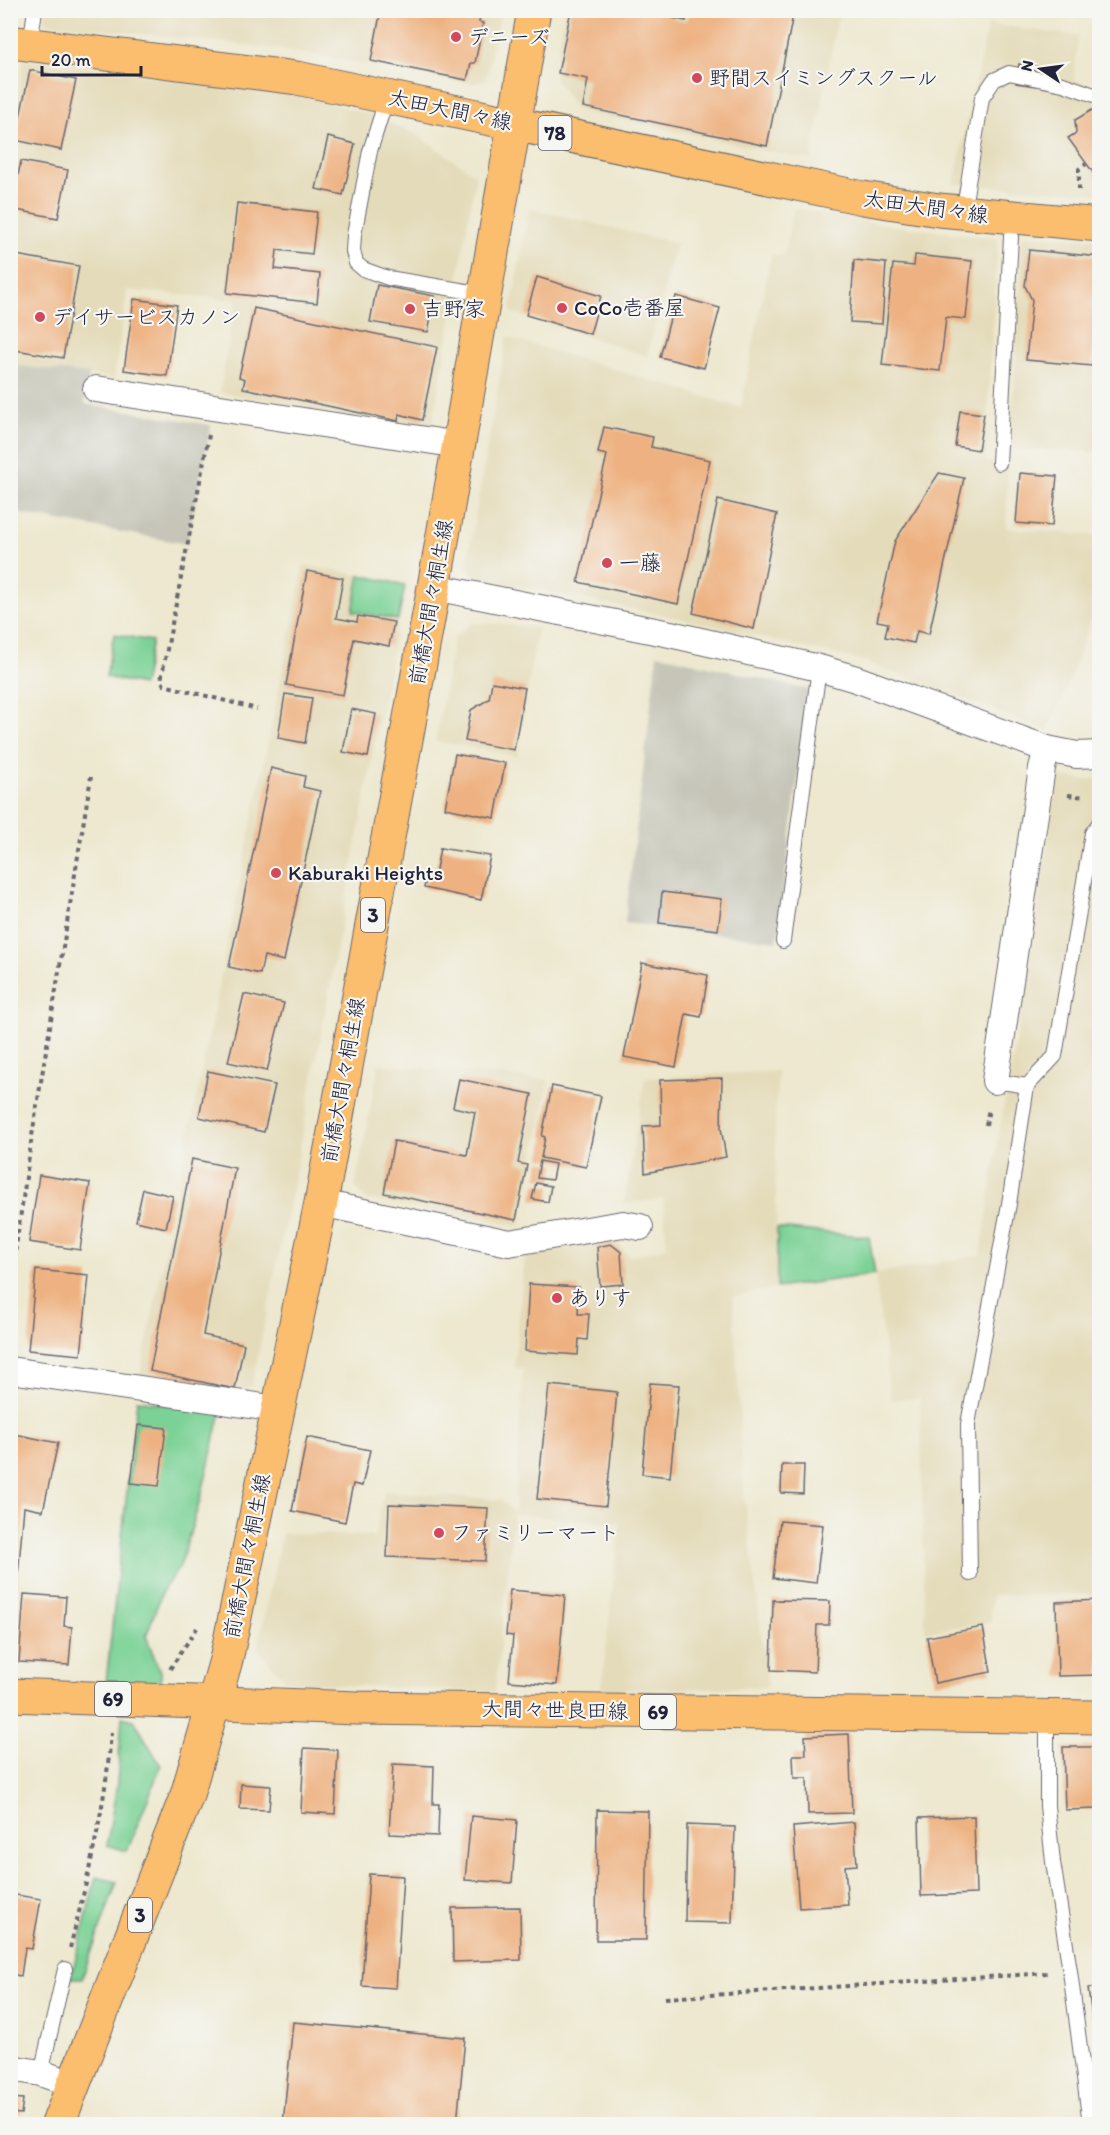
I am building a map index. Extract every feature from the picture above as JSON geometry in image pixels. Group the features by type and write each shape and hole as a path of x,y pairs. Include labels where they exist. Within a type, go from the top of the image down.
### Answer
{"main road":[{"name":"前橋大間々桐生線","path":"58,2124 187,1795 216,1703 321,1203 434,587 534,10"},
{"name":"太田大間々線","path":"20,43 297,78 863,198 1012,218 1089,212"},
{"name":"大間々世良田線","path":"10,1695 369,1708 1100,1717"}],"street":[{"path":"96,389 459,445"},
{"path":"434,587 670,634 819,668 856,679 1047,749 1077,755 1100,754"},
{"path":"995,1081 1042,768 1047,749"},
{"path":"321,1203 509,1243 623,1224 640,1227"},
{"path":"10,1370 277,1409"},
{"path":"10,2068 41,2073 74,2085"}],"lane":[{"path":"20,43 35,10"},
{"path":"963,213 982,98 994,80 1009,73 1063,84 1100,97"},
{"path":"387,97 370,151 358,214 353,251 356,263 363,269 388,278 485,294"},
{"path":"999,463 1012,218"},
{"path":"783,941 819,668"},
{"path":"970,1574 968,1424 1006,1226 1028,1086 1056,1056 1092,833 1100,822"},
{"path":"995,1081 1028,1086"},
{"path":"1047,1717 1049,1823 1090,2124"},
{"path":"41,2073 65,1969"}],"path":[{"path":"1086,164 1079,169 1089,212"},
{"path":"213,407 161,680 164,685 257,709"},
{"path":"10,1305 12,1274 32,1136 91,777"},
{"path":"1060,794 1085,797"},
{"path":"167,1674 202,1621"},
{"path":"65,1969 92,1864 108,1783 114,1700"},
{"path":"665,1998 1070,1971"}],"shaded area":[{"path":"46,10 501,11 487,74 484,81 473,84 280,49 44,23"},
{"path":"565,11 839,11 811,160 576,110 554,77"},
{"path":"988,24 1078,36 1074,80 1099,89 1099,193 954,184"},
{"path":"23,59 305,96 368,114 415,134 476,175 433,422 419,430 220,392 236,300 127,290 114,379 11,365 10,150"},
{"path":"529,208 676,243 647,356 511,312"},
{"path":"794,208 893,226 998,238 985,461 1008,464 1006,528 1099,536 1099,598 1063,697 1047,730 863,661 683,619 473,577 467,563 507,337 741,408 771,255 784,255"},
{"path":"1023,235 1099,239 1100,436 1097,452 1010,449"},
{"path":"10,365 89,374 85,404 211,425 187,544 11,512"},
{"path":"304,565 360,575 353,611 398,620 295,1174 252,1385 238,1394 140,1376"},
{"path":"472,623 504,624 537,629 517,756 435,741 454,638"},
{"path":"657,654 809,690 777,941 625,923"},
{"path":"1057,776 1083,780 1099,778 1099,1594 992,1595 991,1622 925,1632 920,1398 891,1400 875,1274 981,1255 1000,1127 1024,1001"},
{"path":"379,1064 549,1080 520,1226 366,1199 355,1187"},
{"path":"778,1071 775,1119 777,1288 733,1297 744,1494 768,1687 601,1690 620,1523 514,1514 495,1692 288,1682 257,1650 282,1533 375,1536 384,1491 502,1500 514,1513 523,1370 514,1367 525,1257 613,1237 629,1257 667,1247 663,1199 624,1204 645,1078"}],"green space":[{"path":"360,575 405,585 398,620 353,611"},
{"path":"114,634 152,641 143,685 106,677"},
{"path":"777,1228 869,1237 875,1274 777,1288"},
{"path":"137,1400 221,1412 201,1497 180,1566 163,1590 146,1636 161,1674 160,1684 106,1682"},
{"path":"122,1717 134,1720 161,1766 127,1851 107,1845 117,1783"},
{"path":"96,1877 117,1882 82,1978 71,1978"}],"building":[{"path":"381,10 481,10 479,22 483,23 475,63 471,63 467,80 371,61"},
{"path":"571,10 673,10 672,18 686,21 689,10 794,10 767,146 583,107 588,79 558,73"},
{"path":"1019,64 1039,67 1036,86 1016,83"},
{"path":"30,70 76,80 61,150 15,140"},
{"path":"1100,107 1100,182 1068,138 1076,133 1075,120"},
{"path":"328,137 355,144 343,195 316,189"},
{"path":"21,161 68,170 58,218 11,209"},
{"path":"237,203 317,212 312,254 277,250 275,269 320,274 317,303 227,293"},
{"path":"1029,250 1100,257 1100,346 1094,345 1092,366 1026,360 1032,300 1025,286"},
{"name":"デイサービスカノン","path":"16,255 79,266 63,358 10,349 10,285"},
{"path":"915,255 972,261 966,319 946,317 940,371 882,365 893,264 914,266"},
{"path":"854,260 886,263 882,324 850,322"},
{"path":"537,277 601,296 590,334 526,315"},
{"path":"377,285 435,296 428,332 370,322"},
{"path":"676,296 720,308 704,368 660,357"},
{"path":"134,299 177,305 167,376 124,370"},
{"path":"254,308 437,347 422,420 399,414 398,421 243,388 245,379 239,377"},
{"path":"960,411 984,414 978,450 955,446"},
{"path":"604,427 653,437 651,447 710,460 678,604 578,582 607,455 598,453"},
{"path":"939,473 964,478 929,634 917,631 914,643 885,637 888,623 877,621 895,541"},
{"path":"1020,473 1057,476 1052,526 1016,523"},
{"path":"718,500 777,514 754,629 693,613"},
{"path":"307,571 343,578 336,618 357,622 358,616 394,622 389,646 354,639 343,695 286,685"},
{"path":"492,682 525,688 514,750 465,741 471,710 489,699"},
{"path":"285,694 312,698 305,743 278,738"},
{"path":"351,709 376,714 368,757 343,752"},
{"path":"455,754 505,763 495,818 445,808"},
{"name":"Kaburaki Heights","path":"271,768 305,776 303,787 320,791 284,961 264,956 260,974 229,967"},
{"path":"440,848 490,856 481,900 424,888 427,873 435,875"},
{"path":"662,892 722,899 718,930 659,923"},
{"path":"642,963 708,975 701,1017 686,1014 676,1067 624,1057"},
{"path":"244,994 284,1003 267,1071 228,1062"},
{"path":"208,1071 275,1085 264,1132 199,1117"},
{"path":"722,1078 721,1128 726,1157 645,1173 643,1126 661,1125 660,1080"},
{"path":"459,1079 532,1094 518,1163 527,1165 516,1220 384,1193 394,1141 467,1155 475,1112 453,1107"},
{"path":"552,1086 601,1096 586,1167 541,1158 545,1137 542,1136"},
{"path":"192,1159 235,1168 203,1335 244,1344 235,1389 150,1371"},
{"path":"540,1161 555,1164 552,1180 537,1178"},
{"path":"39,1175 90,1183 80,1250 29,1242"},
{"path":"536,1183 551,1186 548,1202 532,1199"},
{"path":"143,1189 173,1196 166,1228 136,1221"},
{"path":"611,1244 621,1252 623,1284 600,1286 597,1247"},
{"path":"36,1270 89,1275 81,1355 28,1350"},
{"path":"529,1284 579,1287 578,1314 589,1314 587,1340 579,1339 578,1355 525,1351"},
{"path":"650,1383 679,1385 670,1477 642,1474"},
{"path":"549,1385 617,1392 606,1506 537,1499"},
{"path":"138,1425 166,1428 159,1486 131,1483"},
{"path":"10,1433 58,1443 43,1511 24,1507 14,1621 10,1621"},
{"path":"307,1437 370,1450 362,1486 353,1484 345,1522 292,1511"},
{"path":"782,1465 804,1465 803,1494 781,1493"},
{"path":"389,1504 488,1508 485,1561 387,1557"},
{"path":"780,1521 823,1525 816,1583 773,1578"},
{"path":"510,1590 565,1595 557,1685 509,1681 513,1636 506,1635"},
{"path":"24,1594 66,1597 64,1626 72,1627 69,1665 19,1662"},
{"path":"773,1600 830,1601 829,1625 817,1625 815,1672 771,1670"},
{"path":"1100,1600 1100,1675 1058,1676 1056,1602"},
{"path":"983,1627 991,1672 935,1683 927,1637"},
{"path":"849,1734 852,1813 808,1814 807,1778 794,1778 793,1755 806,1755 805,1736"},
{"path":"1063,1747 1098,1747 1099,1809 1065,1810"},
{"path":"304,1748 338,1750 335,1814 301,1812"},
{"path":"393,1764 434,1766 433,1804 439,1804 438,1836 389,1834"},
{"path":"241,1784 271,1786 269,1810 240,1809"},
{"path":"597,1810 648,1811 646,1940 596,1940"},
{"path":"471,1816 517,1820 512,1883 465,1880"},
{"path":"974,1816 976,1894 921,1896 919,1818"},
{"path":"854,1822 857,1865 845,1866 848,1905 799,1908 793,1827"},
{"path":"687,1825 735,1827 732,1923 685,1922"},
{"path":"369,1874 403,1876 396,1988 362,1986"},
{"path":"10,1894 41,1899 32,1949 25,1948 21,1976 10,1974"},
{"path":"520,1907 521,1960 453,1962 452,1908"},
{"path":"1100,1986 1100,2016 1092,2017 1088,1988"},
{"path":"10,2000 14,2000 12,2018 10,2018"},
{"path":"293,2022 465,2038 457,2124 283,2124"},
{"path":"10,2098 23,2099 21,2114 10,2113"}],"place":[{"name":"デニーズ","path":"456,37"},
{"name":"野間スイミングスクール","path":"697,78"},
{"name":"CoCo壱番屋","path":"562,308"},
{"name":"吉野家","path":"410,309"},
{"name":"デイサービスカノン","path":"40,317"},
{"name":"一藤","path":"607,563"},
{"name":"Kaburaki Heights","path":"276,873"},
{"name":"ありす","path":"557,1298"},
{"name":"ファミリーマート","path":"439,1533"}]}
